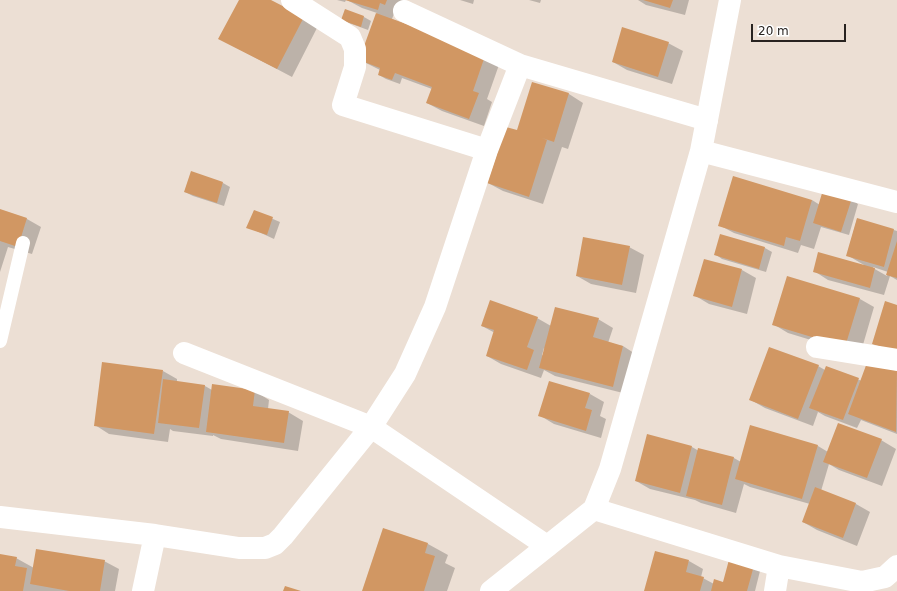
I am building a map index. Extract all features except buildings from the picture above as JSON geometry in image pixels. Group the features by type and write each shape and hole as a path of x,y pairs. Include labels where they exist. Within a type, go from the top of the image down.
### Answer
{"street":[{"path":"292,0 350,37 355,49 355,68 343,105 487,150"},
{"path":"491,591 594,509 610,469 701,151 730,0"},
{"path":"404,11 520,65 707,120"},
{"path":"0,515 154,535 238,548 265,548 276,544 371,428 405,374 435,307 487,150 520,65"},
{"path":"701,151 897,202"},
{"path":"816,347 897,360"},
{"path":"184,353 371,428 547,546"},
{"path":"594,509 779,566 862,582 885,577 897,566"},
{"path":"143,591 154,535"},
{"path":"775,591 779,566"}],"lane":[{"path":"0,341 23,243"}]}
